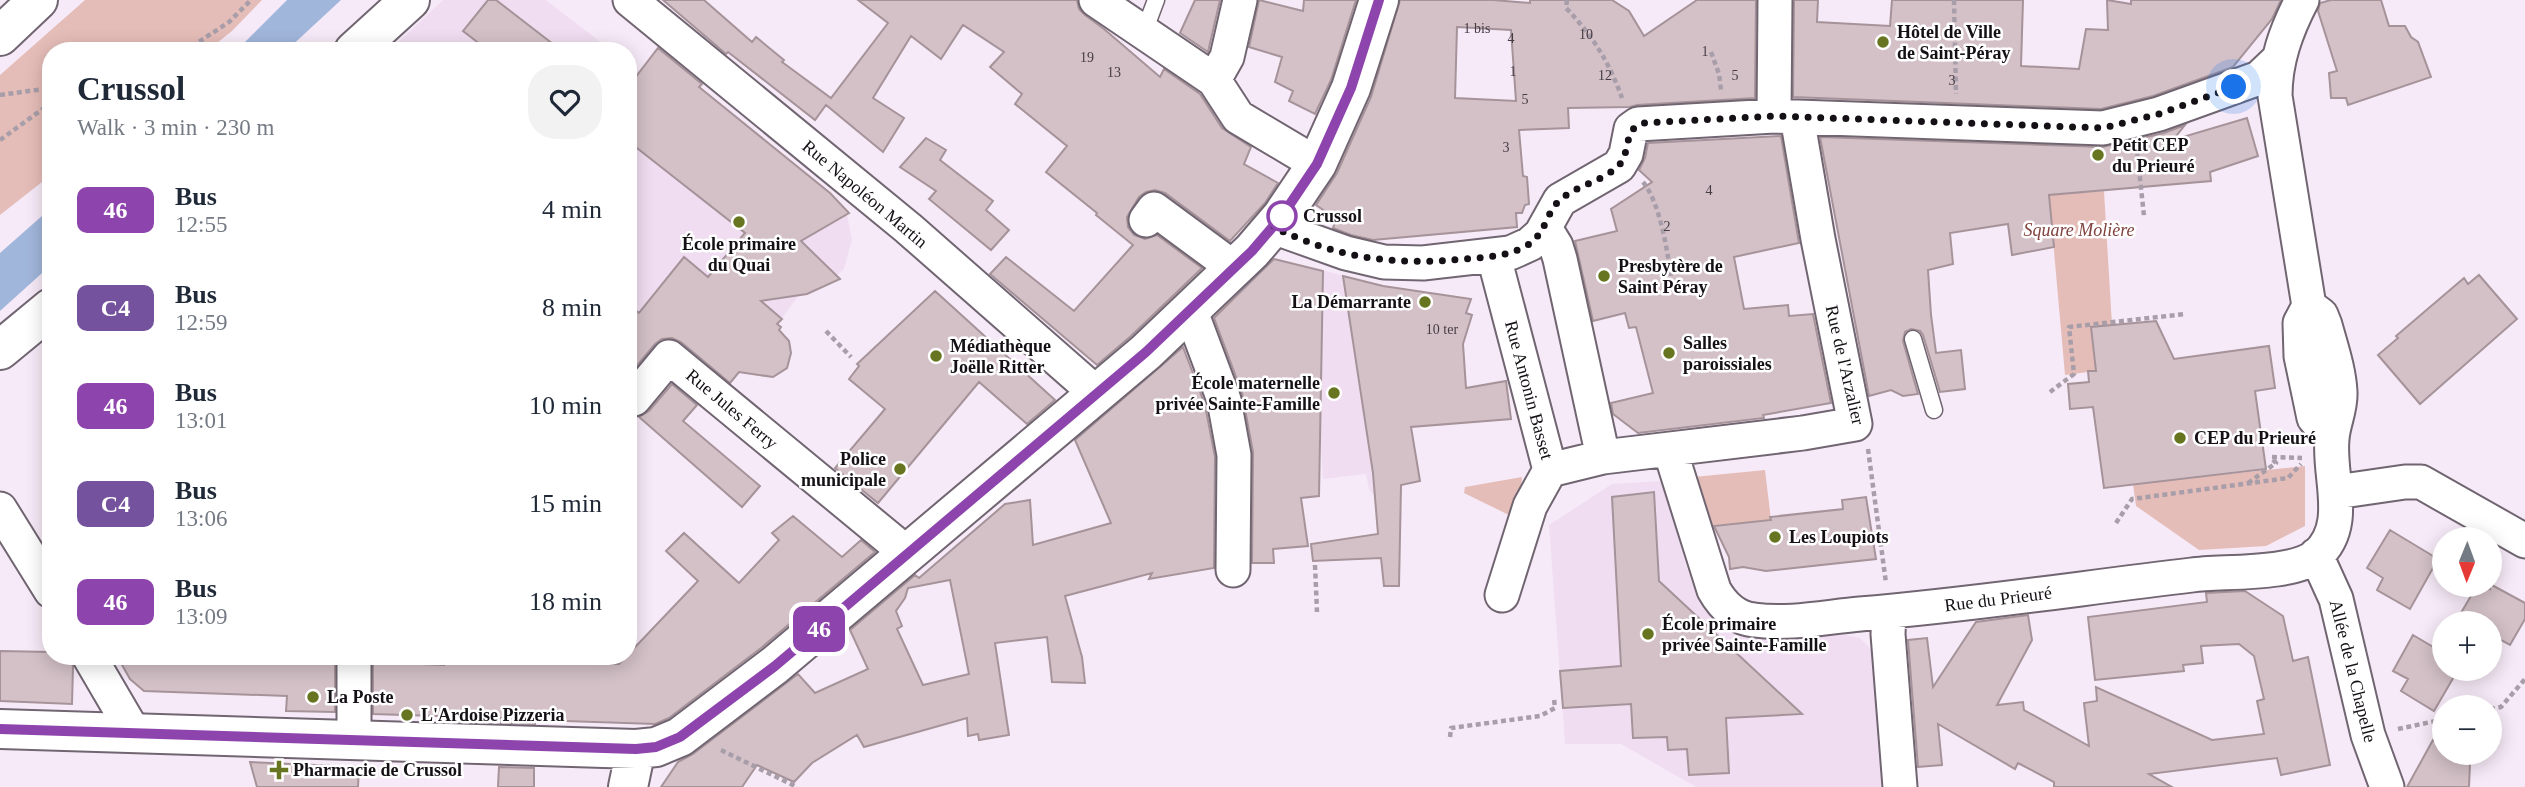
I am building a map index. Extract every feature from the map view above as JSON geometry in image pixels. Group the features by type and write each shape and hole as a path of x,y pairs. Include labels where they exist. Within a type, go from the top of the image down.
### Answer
{"street":[{"path":"0,36 38,0"},
{"path":"364,42 410,0"},
{"name":"Rue Napoléon Martin","path":"630,0 908,228 1096,393"},
{"path":"1096,0 1214,80 1238,117 1317,164"},
{"path":"1214,80 1227,57 1240,0"},
{"path":"0,729 636,749 656,747 680,737 775,666 1146,352 1273,227 1317,164 1351,88 1379,0"},
{"name":"Rue de l'Arzalier","path":"1775,0 1786,117 1818,239 1855,424"},
{"path":"2302,0 2286,32 2275,78 2278,119 2309,306 2320,315 2325,325 2338,375 2340,404 2332,438 2336,492 2333,527 2330,537 2316,555"},
{"path":"1273,227 1346,253 1384,262 1423,263 1494,257 1530,244 1545,228 1560,200 1619,166 1626,154 1631,130 1636,125 1786,117 2103,128 2159,114 2259,78 2278,59"},
{"path":"1146,220 1154,209 1234,268"},
{"path":"1545,228 1560,259 1603,457"},
{"name":"Rue Antonin Basset","path":"1494,257 1550,470 1603,457 1803,433 1855,424"},
{"path":"1190,309 1224,400 1234,455 1233,570"},
{"path":"0,350 42,315"},
{"name":"Rue Jules Ferry","path":"637,395 669,357 908,554"},
{"name":"Rue du Prieuré","path":"1670,450 1714,590 1726,608 1747,619 1768,621 1889,612 2216,572 2295,566 2316,555"},
{"path":"1502,595 1530,506 1550,470"},
{"path":"2336,492 2421,482 2525,541"},
{"path":"0,509 42,577"},
{"name":"Allée de la Chapelle","path":"2316,555 2336,599 2368,735 2387,787"},
{"path":"1889,612 1888,634 1900,787"},
{"path":"94,665 134,733"},
{"path":"354,665 354,741"},
{"path":"628,787 636,749"}],"lane":[{"path":"1144,32 1156,0"},
{"path":"1913,339 1934,410"}],"path":[{"path":"199,42 229,22 251,0"},
{"path":"1567,0 1566,8 1589,32 1614,74 1631,130"},
{"path":"1954,0 1956,124"},
{"path":"0,95 42,89"},
{"path":"0,140 42,110"},
{"path":"2134,120 2144,216"},
{"path":"1619,166 1636,175 1648,189 1665,240 1672,284"},
{"path":"2050,392 2074,374 2069,327 2185,314"},
{"path":"826,331 851,357"},
{"name":"Rue de l'Arzalier","path":"1855,424 1870,453 1889,612"},
{"path":"2116,523 2132,499 2247,484 2288,478 2308,458 2271,457 2276,463 2247,484"},
{"path":"1315,565 1317,612"},
{"path":"2502,706 2525,679"},
{"path":"1450,737 1451,728 1540,716 1555,708 1555,699"},
{"path":"2368,735 2432,722"},
{"path":"713,746 797,787"}],"shaded area":[{"path":"443,0 546,0 600,42 399,42"},
{"name":"École primaire du Quai","path":"661,44 705,79 699,87 830,193 847,215 852,240 844,269 828,284 799,295 778,324 781,327 779,331 789,341 791,353 787,368 773,377 756,376 744,366 727,386 671,339 647,367 637,359 637,70 640,72"},
{"name":"École maternelle privée Sainte-Famille","path":"1317,269 1383,286 1374,330 1395,333 1420,481 1401,485 1401,499 1378,501 1369,489 1366,474 1323,479 1320,429 1303,333"},
{"name":"École primaire privée Sainte-Famille","path":"1659,481 1664,484 1686,566 1700,602 1709,615 1722,625 1748,637 1770,639 1846,635 1860,638 1870,648 1887,787 1696,787 1621,744 1565,744 1549,525 1612,484"}],"green space":[{"path":"85,0 262,0 218,42 42,42 42,182 0,215 0,75"},
{"name":"Square Molière","path":"2104,191 2112,325 2091,328 2096,371 2065,375 2049,195"},
{"path":"2305,466 2305,526 2266,546 2199,550 2136,506 2133,484"},
{"path":"1765,470 1771,520 1713,526 1694,477"},
{"path":"1522,477 1521,491 1511,516 1464,493 1465,487"}],"water":[{"path":"287,0 341,0 296,42 245,42"},
{"path":"42,216 42,273 0,311 0,253"}],"building":[{"path":"488,0 496,0 550,42 477,42 463,31"},
{"path":"663,0 704,0 752,42 756,37 784,60 782,62 831,98 888,23 858,0 1077,0 1079,9 1085,15 1160,77 1164,69 1200,94 1222,128 1251,147 1244,164 1278,183 1265,203 1230,241 1165,193 1155,190 1139,197 1127,217 1128,227 1134,235 1145,239 1157,235 1202,268 1097,365 990,274 1006,257 1074,311 1133,245 1046,172 1067,146 1015,104 1022,94 990,67 1004,52 963,25 941,59 911,36 873,98 904,118 883,152 826,105 815,120 728,52 726,54"},
{"path":"1195,0 1220,0 1208,52 1180,33"},
{"path":"1259,0 1303,11 1304,0 1356,0 1331,80 1315,114 1289,101 1293,91 1275,82 1282,57 1249,47"},
{"path":"1400,0 1493,0 1530,3 1530,0 1612,0 1629,11 1644,36 1697,0 1756,0 1755,98 1630,107 1568,108 1569,128 1519,130 1523,176 1527,177 1529,204 1525,205 1522,213 1516,213 1517,227 1373,240 1333,228 1336,219 1316,205 1337,173 1371,97","holes":["1457,27 1511,30 1516,101 1455,98"]},
{"path":"1794,0 1818,0 1817,22 1890,26 1892,0 2023,0 2021,66 2079,69 2086,29 2108,30 2107,0 2131,4 2131,0 2281,0 2272,19 2233,67 2153,96 2101,109 1793,97"},
{"path":"2331,0 2381,0 2389,26 2405,26 2411,37 2418,42 2431,77 2348,105 2346,98 2331,98 2329,73 2337,71 2318,11 2320,3"},
{"name":"École primaire du Quai","path":"658,48 702,84 699,87 830,193 849,213 801,241 840,279 807,294 761,301 782,319 777,324 789,341 791,353 787,368 773,377 739,372 730,383 681,342 672,338 662,339 655,344 637,366 637,312 639,313 684,257 708,277 745,233 637,148 637,75"},
{"path":"2247,118 2258,156 2210,172 2211,181 2049,195 2054,247 2012,255 2008,224 1950,233 1953,264 1928,270 1931,315 1936,353 1961,350 1965,389 1940,392 1923,335 1920,331 1911,329 1905,332 1903,341 1918,394 1903,396 1891,390 1869,396 1820,137 2102,147 2164,133 2185,125 2173,140"},
{"path":"1781,136 1799,243 1734,257 1744,309 1788,305 1789,316 1813,314 1831,403 1763,415 1764,418 1638,433 1613,414 1611,403 1653,393 1636,327 1629,328 1625,313 1593,321 1575,241 1617,231 1611,209 1652,182 1639,170 1648,143"},
{"path":"926,138 946,150 940,160 993,201 986,210 1009,230 991,250 929,199 936,191 900,167"},
{"path":"1274,259 1323,271 1319,496 1301,498 1308,546 1273,549 1274,563 1252,563 1253,452 1242,393 1214,318"},
{"path":"2479,275 2517,319 2420,404 2378,355 2398,338 2396,336 2464,278 2468,284"},
{"path":"1343,276 1383,286 1471,299 1466,313 1472,315 1463,344 1466,388 1506,381 1511,419 1411,427 1420,481 1401,485 1399,586 1384,586 1381,558 1313,561 1311,544 1378,534 1373,473"},
{"name":"Médiathèque Joëlle Ritter","path":"935,291 1055,400 1027,424 979,382 878,503 835,468 885,409 849,379 859,366 857,364"},
{"name":"CEP du Prieuré","path":"2156,321 2174,359 2269,346 2275,388 2255,391 2266,469 2104,488 2093,407 2070,409 2068,384 2089,382 2088,371 2096,371 2091,327"},
{"path":"1183,347 1205,405 1215,457 1214,568 1149,579 1152,573 1065,596 1082,657 1085,683 1052,682 1047,637 995,643 1009,735 979,740 978,734 968,736 967,718 864,747 857,735 812,763 794,782 757,765 742,787 661,787 678,762 693,754 798,674 815,693 868,669 850,630 915,575 919,578 1005,504 1030,500 1033,545 1111,523 1075,440","holes":["950,580 969,674 923,685 897,629 902,626 896,611 908,588"]},
{"path":"672,384 697,405 683,421 760,486 742,507 639,417 649,411"},
{"path":"1654,492 1659,581 1802,714 1726,718 1729,773 1689,775 1687,749 1668,750 1667,737 1633,738 1631,704 1563,708 1560,671 1621,666 1612,497"},
{"name":"Les Loupiots","path":"1866,497 1876,559 1766,571 1743,567 1730,569 1729,557 1714,526 1843,509 1842,500"},
{"path":"793,516 842,557 861,540 875,552 761,648 669,718 655,724 535,720 535,724 501,723 501,718 373,714 373,665 637,665 637,645 698,581 666,551 684,533 739,583 779,540 772,533"},
{"path":"2390,530 2432,555 2432,570 2410,609 2377,590 2383,578 2367,568"},
{"path":"2245,591 2283,616 2293,661 2308,657 2330,765 2281,775 2277,758 2149,774 2172,787 2054,787 2054,782 2018,763 2015,769 1938,724 1942,765 1918,767 1908,640 1927,638 1933,687 1976,622 2028,615 2032,640 1997,705 2023,702 2024,710 2089,746 2084,703 2097,701 2096,687 2212,740 2264,734 2257,701 2264,699 2254,656 2239,644 2201,646 2203,663 2183,665 2184,671 2095,680 2088,617 2207,602 2206,593"},
{"path":"2502,591 2525,603 2525,619 2510,645 2502,641 2502,611 2462,611 2470,597 2502,597"},
{"path":"2413,635 2432,646 2432,681 2451,681 2443,695 2432,695 2432,710 2401,691 2408,679 2393,671"},
{"path":"0,651 42,652 42,665 72,665 72,704 0,701"},
{"path":"122,665 335,665 335,712 286,711 287,696 144,691 130,679"},
{"path":"2432,742 2432,765 2470,765 2469,787 2407,787"},
{"path":"250,762 359,767 358,787 257,787"},
{"path":"499,767 534,768 534,787 498,787"}],"bus line":[{"name":"46","path":"0,729 636,749 656,747 680,737 775,666 950,519 1146,352 1252,251 1300,192 1317,164 1351,88 1379,0"}],"place":[{"name":"Hôtel de Ville de Saint-Péray","path":"1883,42"},
{"name":"Petit CEP du Prieuré","path":"2098,155"},
{"name":"Crussol","path":"1282,216"},
{"name":"École primaire du Quai","path":"739,222"},
{"name":"Presbytère de Saint Péray","path":"1604,276"},
{"name":"La Démarrante","path":"1425,302"},
{"name":"Salles paroissiales","path":"1669,353"},
{"name":"Médiathèque Joëlle Ritter","path":"936,356"},
{"name":"École maternelle privée Sainte-Famille","path":"1334,393"},
{"name":"CEP du Prieuré","path":"2180,438"},
{"name":"Police municipale","path":"900,469"},
{"name":"Les Loupiots","path":"1775,537"},
{"name":"École primaire privée Sainte-Famille","path":"1648,634"},
{"name":"La Poste","path":"313,697"},
{"name":"L'Ardoise Pizzeria","path":"407,715"},
{"name":"Pharmacie de Crussol","path":"279,770"}],"route":[{"path":"1282,216 1273,227 1346,253 1384,262 1423,263 1494,257 1530,244 1541,234 1560,200 1619,166 1626,154 1631,130 1644,123 1774,116 2103,128 2159,114 2234,87"}]}
